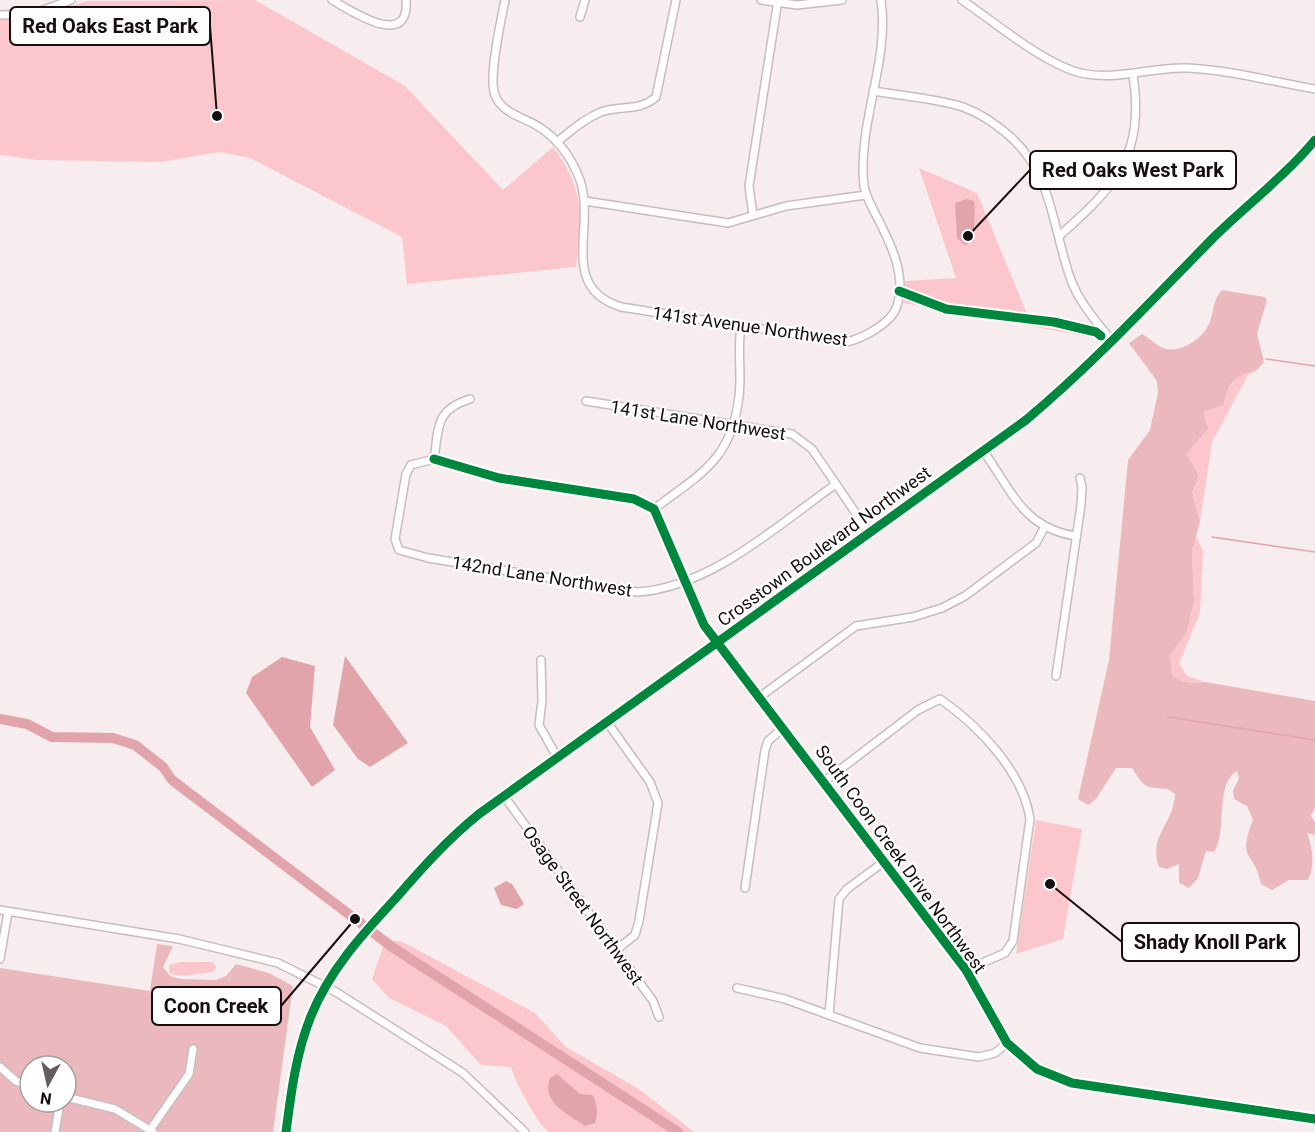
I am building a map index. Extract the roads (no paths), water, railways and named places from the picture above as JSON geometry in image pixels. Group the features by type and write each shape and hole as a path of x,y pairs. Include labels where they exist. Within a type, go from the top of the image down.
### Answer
{"street":[{"path":"0,15 32,14 71,0"},
{"path":"332,0 375,24 395,23 405,12 406,0"},
{"path":"505,0 493,78 495,96 502,107 539,126 557,142 575,167 585,201 721,222 741,221 753,215 786,206 866,195 862,159 881,39 881,0"},
{"path":"580,17 585,0"},
{"path":"557,142 594,115 619,108 644,107 656,97 676,0"},
{"path":"761,0 797,5 842,0"},
{"path":"962,0 1066,68 1088,74 1133,75 1165,68 1190,68 1315,89"},
{"path":"753,215 749,186 778,2"},
{"path":"1059,236 1112,186 1125,166 1137,123 1133,75"},
{"path":"873,91 964,107 988,118 1017,142 1034,164 1045,184 1071,280 1080,300 1112,340"},
{"name":"Crosstown Boulevard Northwest","path":"286,1132 297,1058 311,1016 325,987 339,963 357,941 444,845 557,757 984,452 1061,390 1225,227 1294,165 1315,140"},
{"name":"141st Avenue Northwest","path":"585,201 584,274 591,288 603,300 621,308 846,342 859,339 891,316 898,303 898,270 890,241 866,195"},
{"path":"470,399 446,411 440,419 434,459 499,478 642,501 654,509 710,468 721,453 739,396 741,327"},
{"name":"141st Lane Northwest","path":"586,401 792,434 812,448 870,534"},
{"path":"984,452 1022,508 1044,528 1076,536"},
{"name":"142nd Lane Northwest","path":"434,459 411,465 406,474 395,538 399,550 428,558 637,592 660,590 729,560 836,484"},
{"path":"1056,676 1082,487 1080,478"},
{"name":"South Coon Creek Drive Northwest","path":"654,509 701,620 761,696 966,969 1007,1044 1037,1069 1072,1083 1315,1119"},
{"path":"761,696 856,626 913,617 942,608 965,596 1036,543 1044,528"},
{"path":"541,660 542,701 539,725 557,757"},
{"path":"825,781 918,710 931,701 940,699 953,708 1006,763 1019,781 1028,802 1030,819 1015,928 1010,949 966,969"},
{"path":"607,722 650,782 658,803 639,921 635,934 616,950"},
{"path":"745,888 765,750 768,741 783,728"},
{"name":"Osage Street Northwest","path":"504,796 653,1001 659,1017"},
{"path":"829,1015 839,899 847,889 885,861"},
{"path":"0,959 4,911 179,939 260,957 325,987 462,1073 525,1132"},
{"path":"737,988 785,999 911,1045 967,1056 987,1056 1007,1044"},
{"path":"78,1100 115,1109 152,1131 189,1074 193,1049"},
{"path":"0,1067 18,1082"},
{"path":"55,1132 58,1114"}],"waterway":[{"path":"1266,359 1315,366"},
{"path":"1212,537 1315,552"},
{"path":"1168,717 1315,740"},
{"path":"0,719 27,724 52,737 113,738 135,745 163,767 172,780 392,947 678,1132"}],"place":[{"name":"Red Oaks East Park","path":"217,116"},
{"name":"Red Oaks West Park","path":"968,236"},
{"name":"Shady Knoll Park","path":"1050,884"},
{"name":"Coon Creek","path":"355,919"}]}
